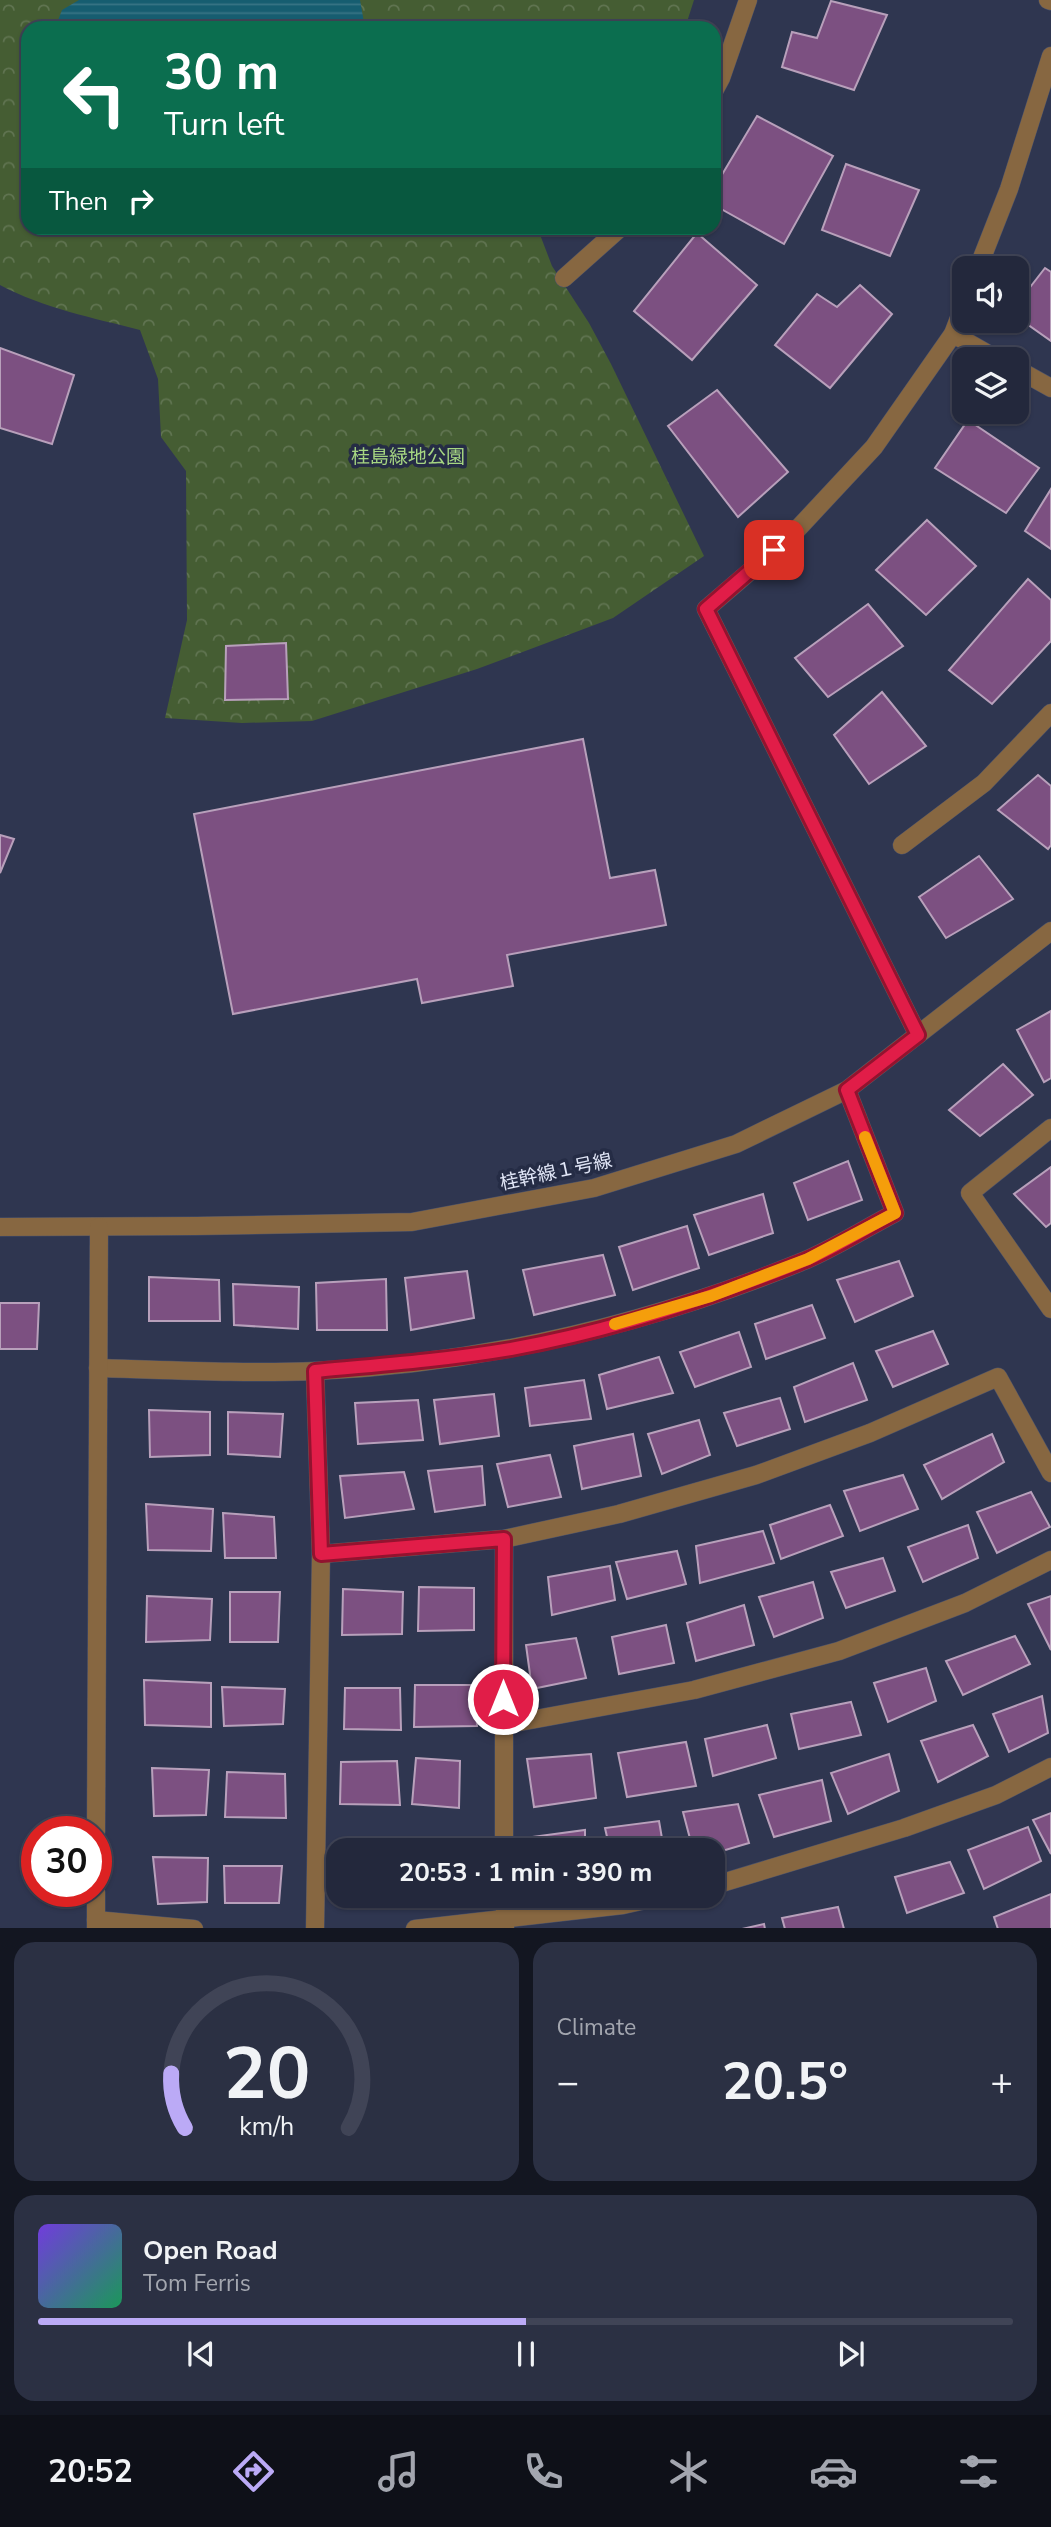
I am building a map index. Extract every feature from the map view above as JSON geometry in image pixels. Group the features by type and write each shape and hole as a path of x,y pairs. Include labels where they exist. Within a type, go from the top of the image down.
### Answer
{"street":[{"path":"721,78 748,0"},
{"path":"983,256 1009,189 1051,56"},
{"path":"564,278 612,235"},
{"path":"918,1035 706,609 791,536 874,447 953,334 976,347"},
{"path":"1029,376 1051,388"},
{"path":"902,845 984,783 1051,713"},
{"name":"桂幹線１号線","path":"0,1227 412,1222 594,1188 736,1144 847,1090 1051,931"},
{"path":"98,1368 315,1371 385,1365 511,1349 606,1327 711,1296 808,1259 895,1213 847,1090"},
{"path":"1051,1129 970,1193 1051,1309"},
{"path":"96,1816 99,1227"},
{"path":"315,1371 321,1554 315,1928"},
{"path":"321,1554 504,1539 618,1514 757,1475 870,1433 998,1377 1051,1473"},
{"path":"504,1539 504,1838"},
{"path":"503,1725 694,1690 839,1651 965,1603 1051,1560"},
{"path":"725,1882 904,1828 996,1795 1051,1768"},
{"path":"415,1928 505,1924 604,1908"},
{"path":"96,1924 194,1928"}],"green space":[{"name":"桂島緑地公園","path":"0,0 694,0 687,21 21,21 21,235 540,235 552,266 589,323 611,364 704,556 613,618 477,669 312,721 242,723 165,718 187,620 186,471 161,437 158,379 140,330 51,306 0,285"}],"water":[{"path":"79,0 360,0 364,21 58,21 62,10"}],"building":[{"path":"831,1 887,15 854,90 782,67 792,32 817,38"},
{"path":"757,116 833,156 784,244 721,209 721,176"},
{"path":"846,164 919,190 890,256 822,230"},
{"path":"695,235 699,235 757,285 692,360 634,311"},
{"path":"1045,268 1051,272 1051,341 1029,325 1029,289"},
{"path":"860,285 892,314 830,388 775,345 817,294 837,307"},
{"path":"0,348 74,375 52,444 0,428"},
{"path":"717,390 788,472 738,517 668,426"},
{"path":"965,424 974,424 1039,468 1006,513 935,468"},
{"path":"1051,489 1051,549 1025,531"},
{"path":"927,520 976,566 926,615 876,570"},
{"path":"1028,579 1051,600 1051,641 992,704 949,670"},
{"path":"868,604 903,646 828,697 795,658"},
{"path":"286,643 288,699 225,700 226,646"},
{"path":"882,692 926,746 869,784 834,735"},
{"path":"583,739 610,878 655,870 666,925 507,955 513,986 422,1003 417,979 233,1014 194,814"},
{"path":"1038,775 1051,786 1051,845 1048,849 998,810"},
{"path":"0,835 14,839 0,873"},
{"path":"979,856 1013,899 946,938 919,897"},
{"path":"1051,1011 1051,1078 1044,1082 1017,1030"},
{"path":"1003,1064 1033,1095 980,1136 949,1110"},
{"path":"848,1161 862,1200 808,1220 794,1183"},
{"path":"1051,1167 1051,1223 1046,1227 1014,1194"},
{"path":"763,1194 773,1233 709,1255 694,1215"},
{"path":"687,1226 699,1268 633,1290 619,1247"},
{"path":"603,1255 615,1295 534,1315 523,1270"},
{"path":"899,1261 913,1296 855,1322 837,1280"},
{"path":"467,1271 474,1318 411,1330 405,1278"},
{"path":"149,1277 219,1280 220,1321 149,1321"},
{"path":"386,1279 387,1330 317,1330 316,1283"},
{"path":"233,1284 299,1287 298,1329 234,1325"},
{"path":"0,1303 39,1303 37,1349 0,1349"},
{"path":"812,1305 825,1338 766,1359 755,1324"},
{"path":"933,1331 948,1364 893,1387 876,1351"},
{"path":"739,1332 751,1367 695,1387 680,1352"},
{"path":"659,1357 673,1393 607,1409 599,1375"},
{"path":"853,1363 867,1400 805,1422 794,1387"},
{"path":"584,1380 591,1419 530,1426 525,1388"},
{"path":"494,1394 499,1436 440,1444 434,1400"},
{"path":"780,1398 790,1429 737,1446 724,1413"},
{"path":"418,1400 423,1440 358,1444 355,1403"},
{"path":"149,1410 210,1412 210,1455 150,1457"},
{"path":"228,1412 283,1414 280,1457 228,1454"},
{"path":"699,1420 710,1455 662,1474 648,1434"},
{"path":"633,1434 641,1476 582,1489 574,1446"},
{"path":"992,1434 1004,1462 942,1499 924,1465"},
{"path":"550,1455 561,1497 508,1507 497,1464"},
{"path":"482,1466 485,1505 435,1512 428,1471"},
{"path":"404,1472 414,1509 345,1518 340,1476"},
{"path":"903,1475 918,1509 860,1531 844,1491"},
{"path":"1031,1492 1050,1527 997,1553 977,1512"},
{"path":"146,1504 213,1509 211,1551 148,1550"},
{"path":"830,1505 843,1536 781,1559 770,1525"},
{"path":"223,1513 274,1517 276,1558 225,1558"},
{"path":"968,1525 978,1558 923,1582 908,1547"},
{"path":"763,1531 774,1563 700,1583 696,1546"},
{"path":"677,1551 686,1584 627,1599 616,1562"},
{"path":"883,1558 895,1591 846,1608 831,1572"},
{"path":"610,1566 615,1600 552,1615 548,1577"},
{"path":"813,1582 823,1618 774,1637 759,1597"},
{"path":"419,1587 474,1588 474,1630 418,1631"},
{"path":"343,1589 403,1592 402,1634 342,1635"},
{"path":"230,1592 280,1592 278,1642 230,1642"},
{"path":"147,1596 212,1599 210,1640 146,1642"},
{"path":"1051,1596 1051,1650 1028,1604"},
{"path":"744,1605 754,1645 696,1661 687,1623"},
{"path":"666,1625 674,1663 619,1674 612,1637"},
{"path":"1015,1636 1030,1664 963,1695 946,1661"},
{"path":"576,1638 586,1678 532,1689 526,1645"},
{"path":"926,1668 936,1701 888,1722 874,1683"},
{"path":"144,1680 211,1683 211,1727 145,1725"},
{"path":"415,1685 475,1685 477,1726 414,1727"},
{"path":"222,1687 285,1689 283,1724 224,1726"},
{"path":"345,1688 400,1688 401,1730 344,1729"},
{"path":"1042,1696 1048,1733 1009,1752 993,1714"},
{"path":"851,1702 861,1735 799,1749 791,1714"},
{"path":"767,1725 776,1758 713,1776 705,1739"},
{"path":"973,1725 988,1756 938,1782 921,1741"},
{"path":"686,1742 696,1786 627,1797 618,1753"},
{"path":"591,1754 596,1798 534,1807 527,1759"},
{"path":"889,1754 899,1791 848,1814 831,1773"},
{"path":"416,1758 460,1761 459,1808 412,1804"},
{"path":"397,1761 400,1805 340,1804 341,1762"},
{"path":"152,1768 209,1770 206,1815 154,1816"},
{"path":"227,1772 285,1774 286,1818 225,1817"},
{"path":"822,1780 831,1821 774,1837 759,1795"},
{"path":"738,1804 749,1843 725,1850 725,1838 690,1838 683,1812"},
{"path":"1051,1813 1051,1854 1033,1820"},
{"path":"659,1821 662,1838 607,1838 605,1828"},
{"path":"1028,1827 1041,1861 984,1889 968,1850"},
{"path":"585,1830 585,1838 524,1838"},
{"path":"153,1857 208,1858 207,1902 158,1904"},
{"path":"950,1862 964,1893 907,1913 895,1877"},
{"path":"224,1866 282,1866 279,1903 225,1903"},
{"path":"1051,1894 1051,1928 998,1928 994,1917"},
{"path":"838,1907 844,1928 785,1928 782,1918"},
{"path":"764,1924 765,1928 746,1928"}],"slow traffic":[{"path":"615,1324 711,1296 808,1259 895,1213 865,1137"}],"route":[{"path":"503,1699 504,1539 321,1554 315,1371 511,1349 606,1327 711,1296 808,1259 895,1213 847,1090 918,1035 706,609 774,550"}]}
